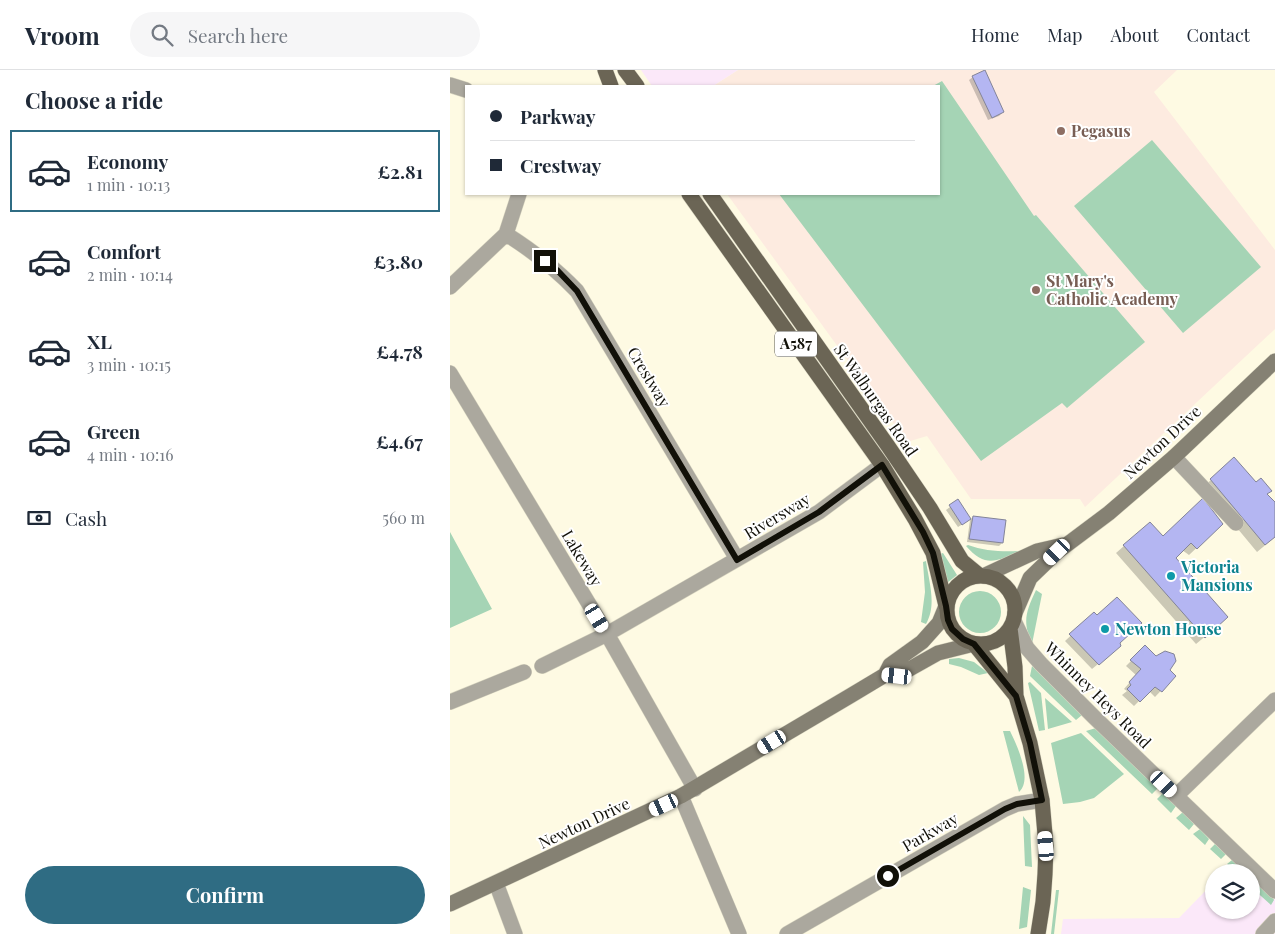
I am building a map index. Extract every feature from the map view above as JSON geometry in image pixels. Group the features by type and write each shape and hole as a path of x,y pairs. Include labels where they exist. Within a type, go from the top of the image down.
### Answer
{"main road":[{"path":"605,70 611,85"},
{"path":"625,70 635,85"},
{"name":"St Walburgas Road","path":"690,195 882,465 923,532 933,553 946,606"},
{"name":"St Walburgas Road","path":"711,195 888,446 930,508 962,561 969,569 981,575"},
{"name":"Newton Drive","path":"1013,621 1030,578 1067,544 1109,513 1174,457 1275,361"},
{"name":"Newton Drive","path":"981,575 1037,551 1067,544"},
{"path":"1013,621 997,640 986,644 974,644 963,639 952,629 948,620 946,606 948,598 957,585 971,577 981,575 997,580 1007,587 1014,599 1016,696 1030,743 1042,800 1046,846 1043,902 1038,934"},
{"name":"Newton Drive","path":"450,904 695,789 885,675 890,665 922,642 939,622 946,606"},
{"path":"974,644 1016,696"},
{"name":"Newton Drive","path":"885,675 897,676 938,653 974,644"}],"street":[{"path":"450,85 465,90"},
{"path":"450,287 506,234 519,195"},
{"name":"Crestway","path":"506,234 558,271 577,291 737,560"},
{"name":"Lakeway","path":"450,373 607,634 695,789"},
{"path":"1174,457 1236,523"},
{"name":"Riversway","path":"542,666 607,634 819,512 882,465"},
{"name":"Whinney Heys Road","path":"1013,621 1027,648 1041,664 1275,891"},
{"path":"450,702 524,672"},
{"path":"1176,796 1275,700"},
{"path":"681,796 739,934"},
{"name":"Parkway","path":"788,934 1005,809 1017,804 1042,800"},
{"path":"496,883 515,934"},
{"path":"1263,934 1275,921"}],"shaded area":[{"path":"641,70 738,70 715,85 651,85"},
{"name":"St Mary's Catholic Academy","path":"738,70 1177,70 1154,92 1275,250 1275,329 1085,507 1080,499 971,499 927,436 907,442 728,195 940,195 940,85 715,85"},
{"path":"1238,856 1246,864 1230,864"},
{"path":"1260,877 1275,891 1275,934 1061,934 1063,919 1179,918 1205,891 1205,919 1260,919"}],"green space":[{"path":"942,81 1034,216 1036,215 1145,342 1067,408 1062,403 981,461 780,195 940,195 940,85 935,85"},
{"path":"1152,140 1261,267 1183,333 1074,206"},
{"path":"450,532 492,609 450,628"},
{"path":"966,546 987,550 1020,551 1021,553 992,561 980,558"},
{"path":"943,553 957,575 947,583 940,554"},
{"path":"926,561 932,601 926,624 921,622 925,592 923,562"},
{"path":"1036,590 1042,594 1032,644 1027,629 1026,617"},
{"path":"980,591 995,597 1001,612 995,627 980,633 965,627 959,612 965,597"},
{"path":"959,658 974,662 988,673 979,675 949,664 949,659"},
{"path":"1032,666 1082,715 1076,720 1030,676"},
{"path":"1030,682 1041,693 1045,730 1039,731 1028,683"},
{"path":"1045,698 1072,722 1048,729"},
{"path":"1096,728 1158,788 1152,794 1086,731"},
{"path":"1003,731 1010,731 1022,762 1024,779 1023,787 1019,792"},
{"path":"1081,733 1124,774 1094,798 1063,804 1051,743"},
{"path":"1163,793 1176,806 1171,813 1157,799"},
{"path":"1183,812 1194,824 1189,830 1176,818"},
{"path":"1023,816 1030,825 1032,867 1025,866"},
{"path":"1200,829 1209,839 1205,845 1193,834"},
{"path":"1215,844 1226,854 1221,859 1210,849"},
{"path":"1232,860 1237,864 1227,864"},
{"path":"1260,886 1272,896 1274,900 1271,905 1260,895"},
{"path":"1023,887 1031,890 1027,927 1019,929"},
{"path":"1056,890 1059,890 1054,934 1051,934"}],"building":[{"path":"985,70 1004,112 992,118 972,76"},
{"name":"Victoria Mansions","path":"1234,457 1256,482 1261,478 1272,491 1267,494 1275,502 1275,537 1265,545 1210,479"},
{"name":"Victoria Mansions","path":"1203,498 1223,524 1197,549 1191,543 1176,558 1228,617 1205,638 1123,545 1150,522 1163,536"},
{"path":"958,499 971,519 962,525 949,505"},
{"path":"973,516 1006,520 1003,543 969,539"},
{"name":"Newton House","path":"1117,597 1142,623 1120,643 1121,646 1099,665 1069,634 1094,612 1097,615"},
{"path":"1145,645 1156,656 1165,651 1174,654 1176,661 1170,670 1176,676 1162,692 1155,687 1140,702 1127,689 1131,685 1129,682 1141,669 1130,660"}],"place":[{"name":"Pegasus","path":"1061,131"},
{"name":"St Mary's Catholic Academy","path":"1036,290"},
{"name":"Victoria Mansions","path":"1171,576"},
{"name":"Newton House","path":"1105,629"}],"route":[{"path":"545,261 558,271 577,291 737,560 819,512 882,465 923,532 933,553 948,620 952,629 956,635 974,644 1016,696 1037,771 1042,800 1017,804 1005,809 888,876"}]}
